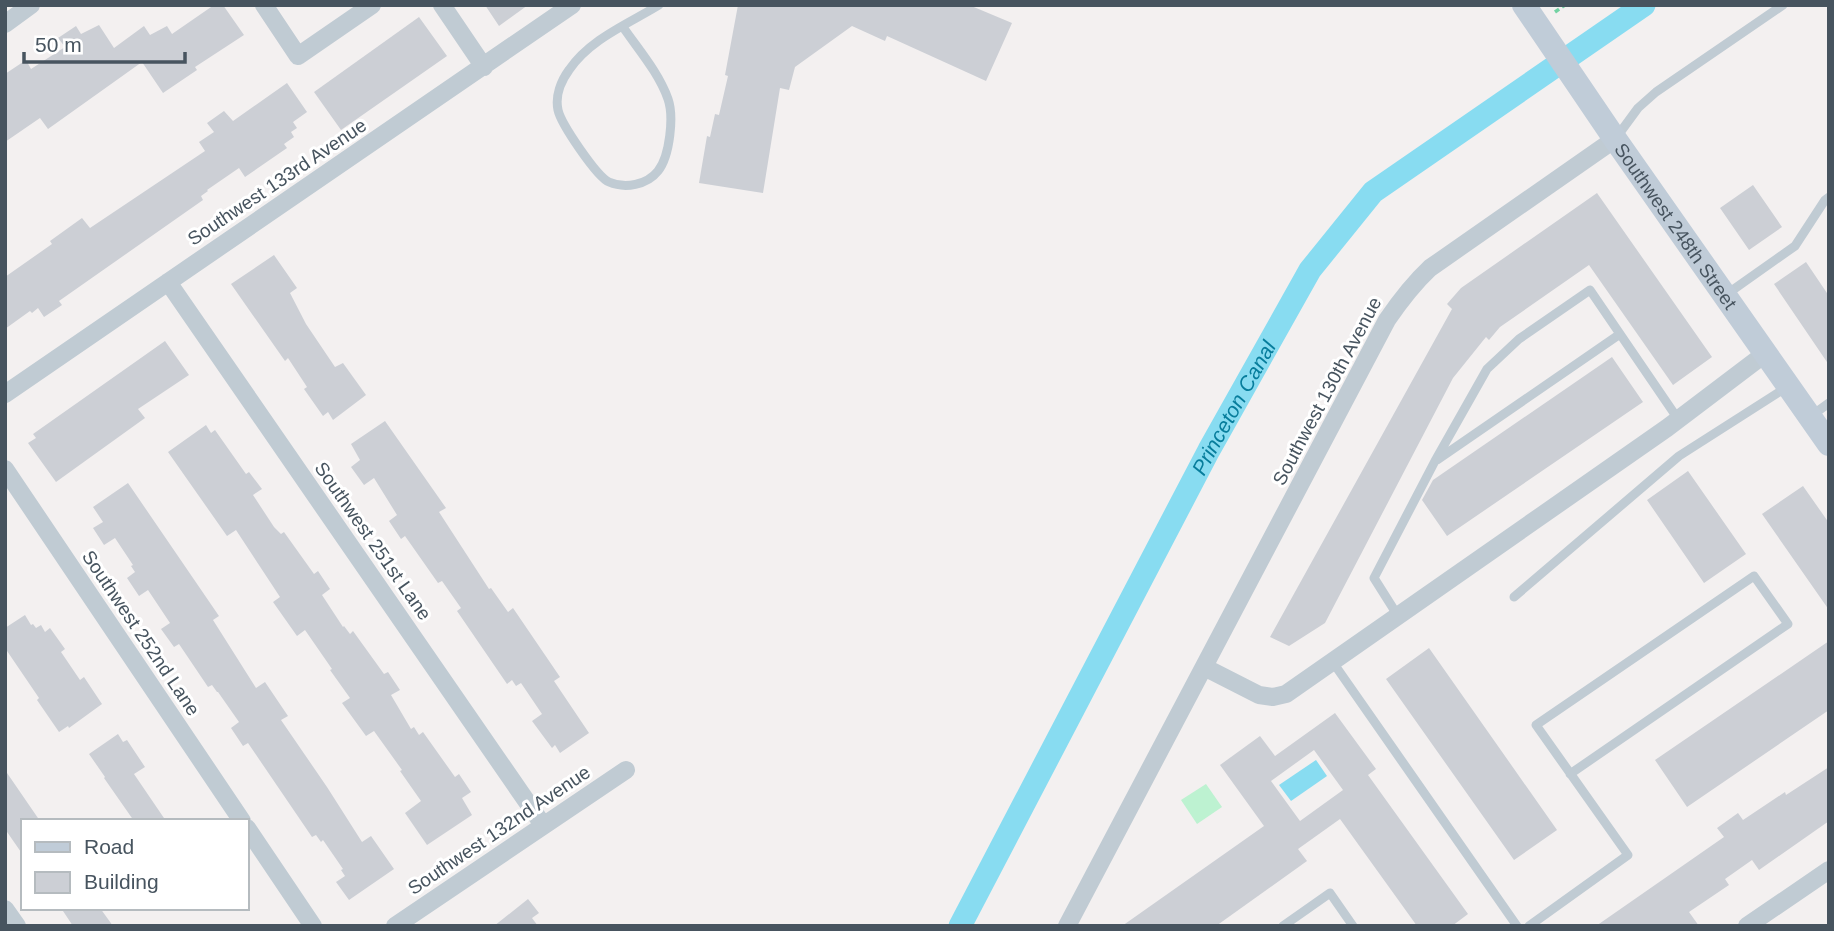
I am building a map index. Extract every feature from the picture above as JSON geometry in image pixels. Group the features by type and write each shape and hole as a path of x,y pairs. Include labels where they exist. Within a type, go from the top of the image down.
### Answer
{"street":[{"path":"8,16 31,5"},
{"path":"264,5 298,55 372,5"},
{"path":"442,5 484,67"},
{"name":"Southwest 133rd Avenue","path":"5,394 572,5"},
{"name":"Southwest 248th Street","path":"1524,5 1789,386 1819,410 1829,444"},
{"name":"Southwest 130th Avenue","path":"1067,926 1387,320 1405,294 1446,257 1615,139"},
{"name":"Southwest 251st Lane","path":"168,282 543,825"},
{"path":"1204,667 1259,695 1273,697 1286,694 1678,419 1766,353"},
{"name":"Southwest 252nd Lane","path":"5,469 241,819"},
{"name":"Southwest 132nd Avenue","path":"395,926 626,770"},
{"path":"248,829 313,926"},
{"path":"1747,926 1829,870"},
{"path":"5,909 17,926"}],"lane":[{"path":"623,27 656,76 671,108 667,148 661,166 647,181 630,185 611,183 598,174 561,120 558,108 559,89 569,69 591,46 659,5"},
{"path":"1615,139 1639,108 1656,92 1783,5"},
{"path":"1726,295 1795,246 1828,201"},
{"path":"1398,616 1374,578 1487,369 1519,340 1590,290 1678,419"},
{"path":"1435,461 1620,334"},
{"path":"1514,597 1679,456 1789,386"},
{"path":"1529,926 1628,855 1570,774 1536,725 1754,576 1788,624 1570,774"},
{"path":"1332,661 1517,926"},
{"path":"1283,926 1331,893 1353,926"}],"path":[{"path":"1553,13 1565,5"}],"green space":[{"path":"1206,784 1222,807 1197,824 1181,800"}],"water":[{"path":"1316,760 1327,776 1291,801 1279,785"}],"building":[{"path":"214,5 223,5 244,35 195,67 197,70 163,93 142,62 48,129 40,118 5,142 5,74 26,60 31,69 65,47 58,38 76,26 81,34 99,25 114,48 144,26 150,35 167,26 172,34"},
{"path":"485,5 528,5 499,26"},
{"path":"738,5 969,5 1012,23 986,81 887,36 885,41 852,26 795,67 789,90 780,88 763,193 699,183 707,136 710,137 715,114 719,115 728,76 725,75"},
{"path":"419,17 447,56 341,130 314,92"},
{"path":"287,83 307,112 293,122 297,128 291,132 294,137 284,144 287,148 245,177 239,168 207,190 201,196 203,200 59,301 62,305 44,317 38,308 5,329 5,277 52,244 50,241 82,218 90,228 205,151 199,142 214,132 207,123 224,111 233,121"},
{"path":"1753,185 1782,227 1749,250 1720,208"},
{"path":"1597,193 1712,357 1673,385 1589,265 1500,327 1489,340 1486,337 1453,378 1325,623 1289,646 1270,637 1452,309 1447,304 1461,288"},
{"path":"274,255 297,288 290,293 306,324 335,367 343,363 366,395 333,420 328,412 323,416 304,389 307,387 288,358 285,361 231,284"},
{"path":"1806,262 1829,296 1829,365 1774,284"},
{"path":"165,341 189,375 138,409 145,418 56,482 28,443 36,438 33,434"},
{"path":"1612,357 1643,402 1447,536 1422,500 1433,480"},
{"path":"385,421 446,508 439,512 489,589 491,588 508,612 513,608 560,677 554,681 589,733 560,753 555,745 552,748 532,721 542,714 521,683 516,686 512,680 507,684 457,611 461,608 442,581 438,583 405,536 401,539 389,521 397,515 374,478 364,485 351,467 360,460 351,444"},
{"path":"206,425 211,433 215,430 246,474 249,472 262,489 253,495 274,527 281,534 284,532 314,574 318,571 330,589 322,595 343,627 350,634 353,631 384,674 388,672 400,690 391,695 411,729 414,727 419,735 423,732 455,777 459,774 471,792 462,798 472,815 427,845 405,813 421,801 400,771 402,770 374,731 366,736 342,703 350,698 305,630 297,636 273,602 280,597 236,530 227,536 168,452"},
{"path":"1688,471 1746,554 1704,583 1647,500"},
{"path":"128,483 219,616 213,620 256,688 265,682 288,716 281,720 362,842 371,836 394,869 349,900 336,882 345,876 341,870 343,869 323,840 321,842 316,835 312,837 248,743 243,746 231,728 239,722 218,692 212,685 208,687 179,644 174,647 161,629 170,623 148,590 139,596 127,578 135,572 131,566 133,565 115,538 104,545 93,528 103,522 93,507"},
{"path":"1803,486 1829,523 1829,610 1762,514"},
{"path":"25,615 36,628 41,625 45,632 50,628 65,649 61,652 80,680 84,677 102,704 69,728 68,726 59,732 5,648 5,628"},
{"path":"1829,641 1829,710 1687,807 1655,760"},
{"path":"1429,648 1557,830 1514,860 1386,679"},
{"path":"1335,713 1376,769 1368,775 1468,914 1452,926 1417,926 1340,819 1298,849 1307,861 1216,926 1122,926 1264,826 1220,765 1260,736 1275,756","holes":["1314,750 1343,790 1300,821 1271,781"]},
{"path":"118,734 123,742 127,740 145,767 134,774 165,819 133,819 89,754"},
{"path":"1829,767 1829,821 1759,870 1752,860 1725,879 1729,885 1689,912 1699,926 1596,926 1724,837 1717,828 1738,813 1743,820"},
{"path":"5,770 39,819 21,819 21,852 5,829"},
{"path":"528,899 539,913 532,918 538,926 494,926"},
{"path":"62,910 101,910 113,926 73,926"}],"waterway":[{"name":"Princeton Canal","path":"960,926 1209,450 1310,270 1373,192 1644,5"}]}
